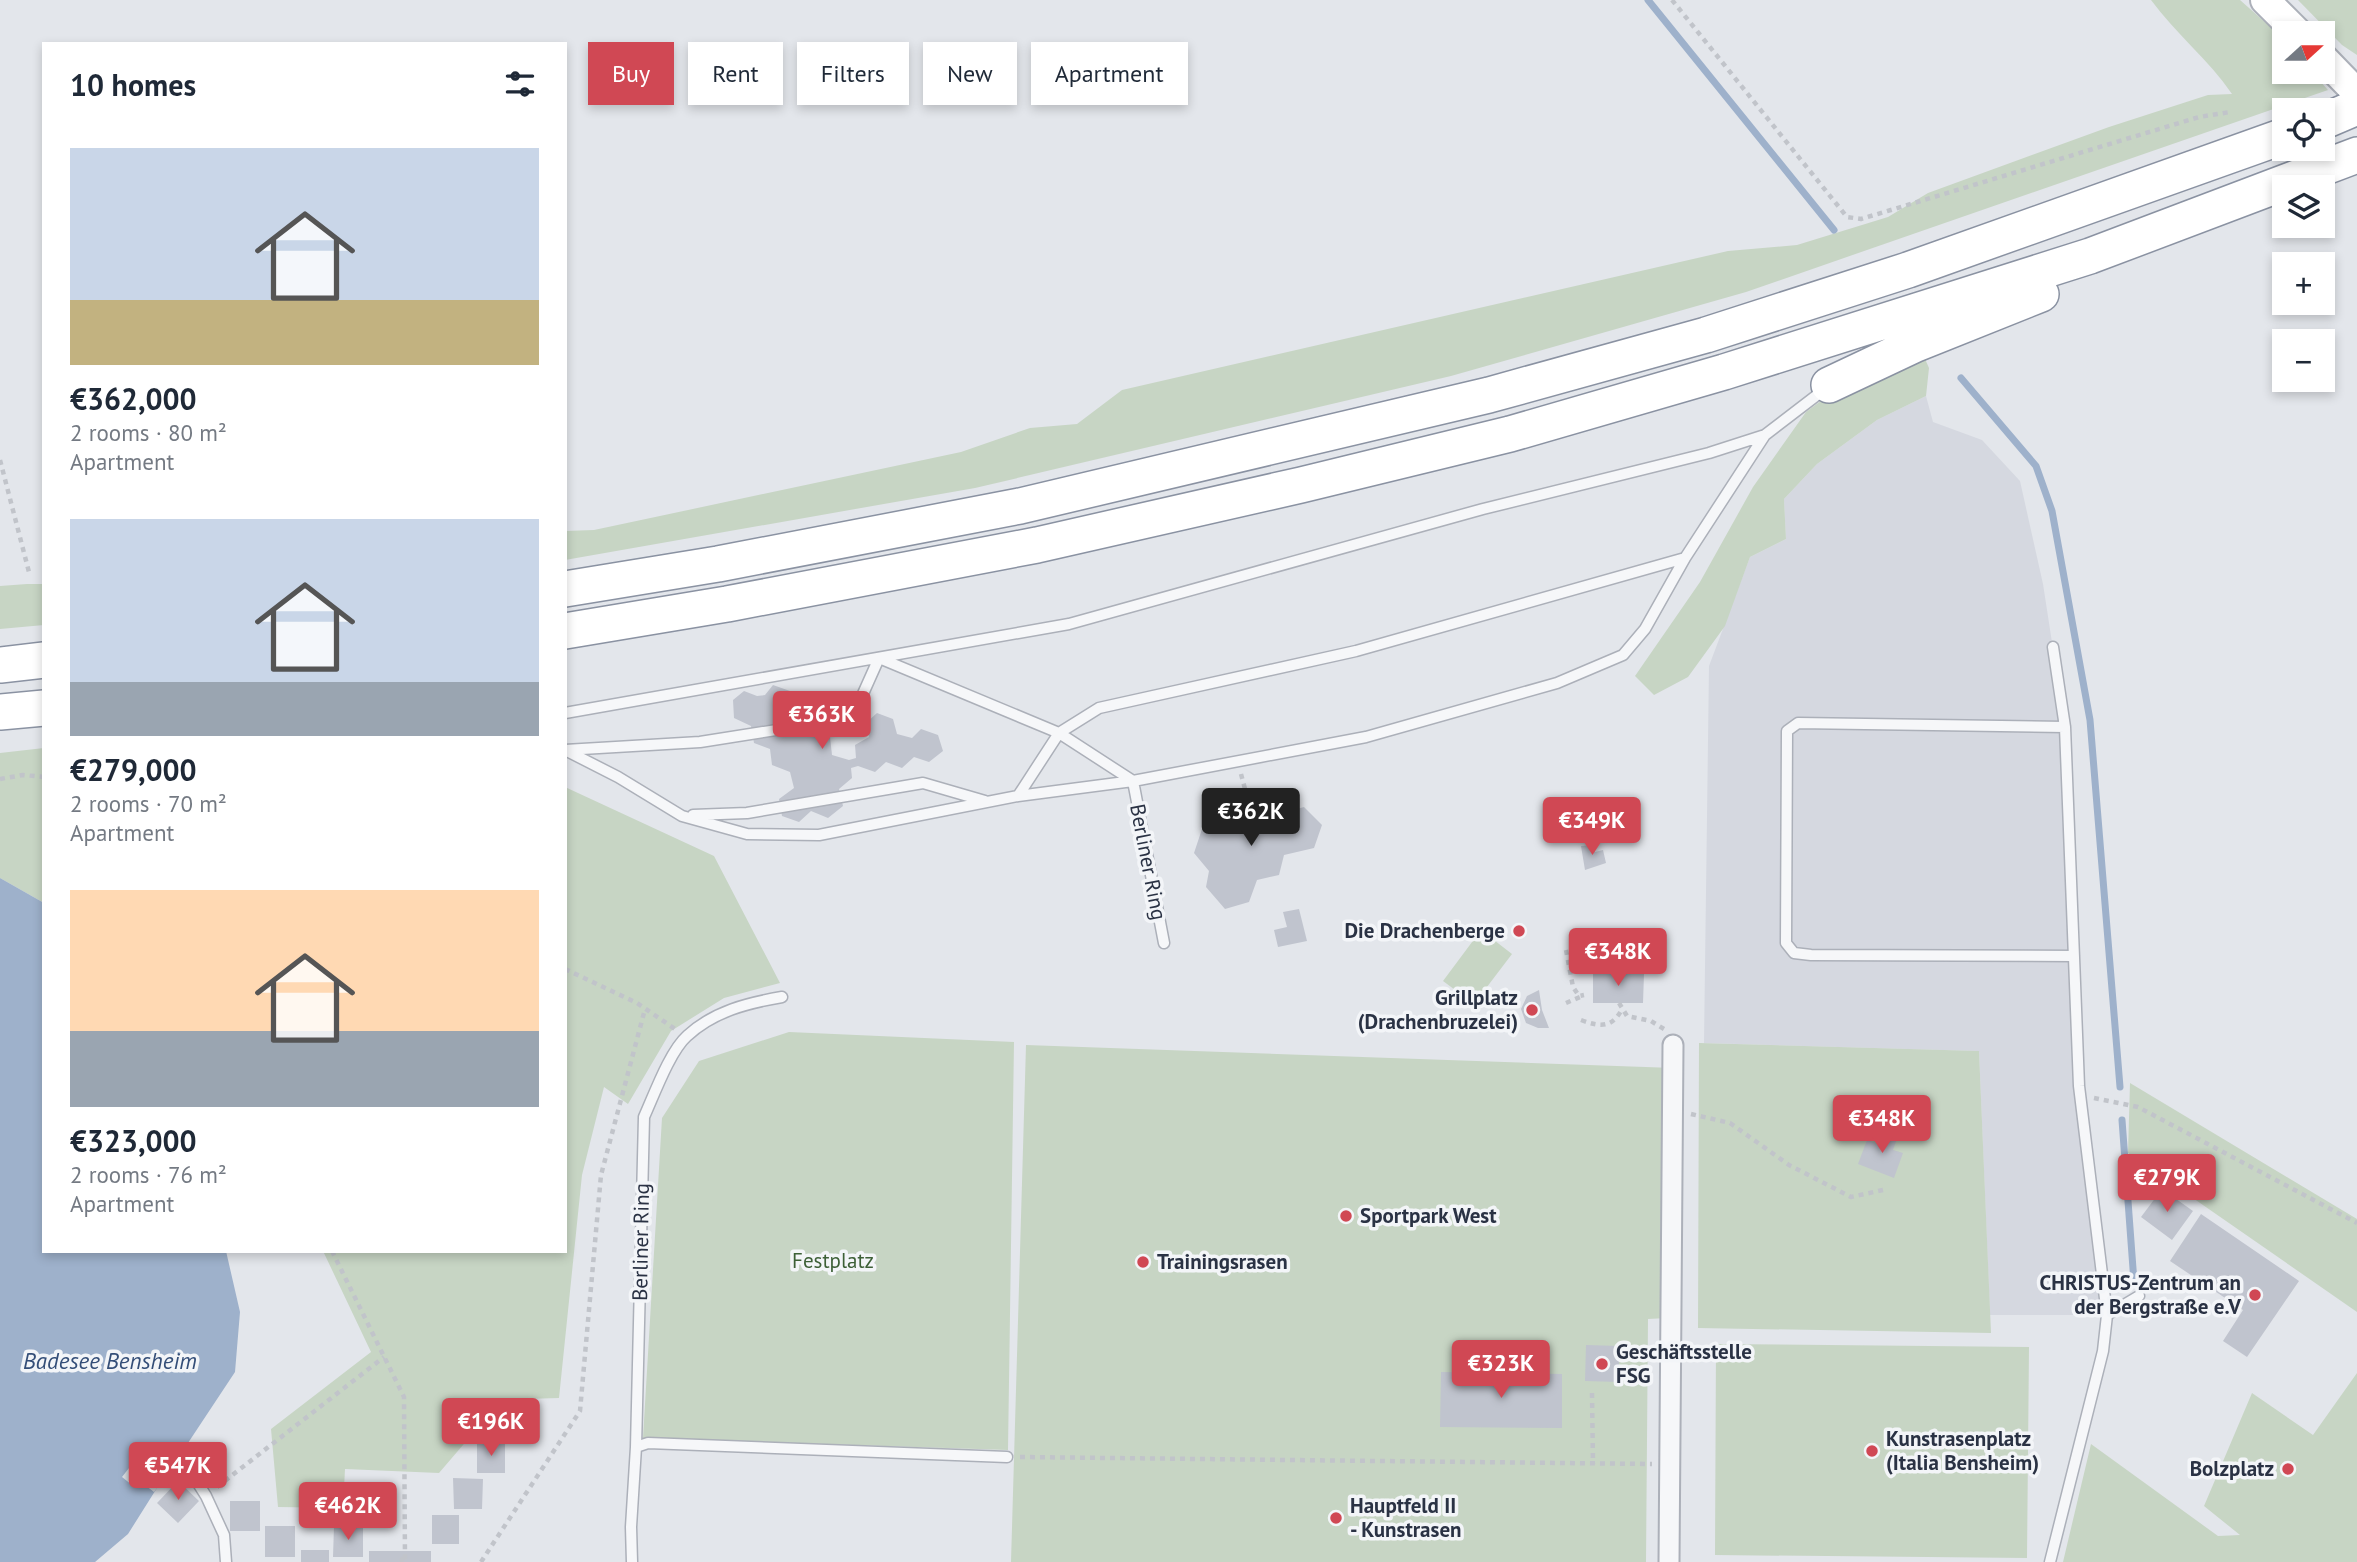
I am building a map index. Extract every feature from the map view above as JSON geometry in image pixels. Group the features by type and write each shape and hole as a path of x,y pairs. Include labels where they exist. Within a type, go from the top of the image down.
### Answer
{"highway":[{"path":"2335,116 2357,107"},
{"path":"567,589 718,564 1020,506 1489,395 1706,335 1883,279 2272,140"},
{"path":"567,631 727,604 1037,545 1458,446 1724,372 2090,256 2357,155"},
{"path":"1829,385 1916,344 2057,287 2090,256"},
{"path":"0,665 42,660"},
{"path":"0,712 42,708"}],"street":[{"path":"2265,0 2286,21"},
{"path":"2335,70 2357,93"},
{"path":"1670,1562 1673,1041"}],"lane":[{"path":"567,751 618,777 682,816 747,834 819,835 1018,796 1133,781 1366,737 1557,683 1623,655 1646,629 1685,558 1765,435 1829,385"},
{"path":"567,713 1069,624 1483,509 1709,453 1765,435"},
{"path":"1018,796 1059,733 1099,708 1356,651 1685,558"},
{"path":"2050,1562 2103,1351 2107,1315 2080,1094 2065,727 2053,647"},
{"path":"879,658 1059,733 1133,781"},
{"path":"567,750 700,743 833,720 862,696 879,658"},
{"path":"2065,727 1798,723 1787,731 1786,943 1794,953 1811,955 2074,956"},
{"name":"Berliner Ring","path":"1133,781 1164,943"},
{"path":"682,816 747,813 923,783 987,802"},
{"name":"Berliner Ring","path":"632,1562 644,1117 663,1074 686,1036 723,1011 782,997"},
{"path":"2107,1315 2139,1296"},
{"path":"636,1447 648,1443 1007,1457"},
{"path":"179,1452 206,1496 224,1535 226,1562"}],"path":[{"path":"1672,0 1847,217 1861,219 2199,117 2230,112"},
{"path":"0,460 30,576"},
{"path":"1238,762 1248,800"},
{"path":"0,779 23,775 42,777"},
{"path":"1566,950 1573,987 1579,996 1584,995 1566,1003"},
{"path":"567,971 645,1009 686,1036"},
{"path":"1619,1003 1621,1011 1627,1016 1651,1021 1673,1041"},
{"path":"481,1562 580,1410 601,1175 645,1009"},
{"path":"1581,1020 1609,1024 1615,1021 1621,1011"},
{"path":"2080,1094 2138,1107 2357,1223"},
{"path":"1673,1114 1697,1113 1730,1123 1788,1165 1851,1197 1882,1191"},
{"path":"333,1253 404,1397 406,1552 403,1562"},
{"path":"206,1496 384,1357"},
{"path":"1592,1393 1593,1464"},
{"path":"1007,1457 1670,1465"}],"shaded area":[{"path":"1926,396 1933,422 1982,440 2020,481 2043,584 2065,727 2079,1086 2107,1315 1990,1315 1979,1051 1704,1043 1709,666 1750,557 1786,539 1784,499 1817,464 1877,420"}],"green space":[{"path":"2151,0 2240,0 2272,28 2272,84 2323,84 2328,90 2305,98 2272,98 2272,109 1746,292 1451,376 975,488 567,560 567,531 594,530 961,452 1030,428 1077,424 1122,390 1728,251 1797,245 1888,217 1928,193 2109,127 2208,95 2232,94"},
{"path":"2298,0 2357,0 2357,55 2335,38 2335,21 2319,21"},
{"path":"1922,352 1929,368 1926,396 1877,420 1817,464 1784,499 1786,539 1750,557 1725,626 1688,677 1654,695 1635,676 1700,582 1753,487 1806,412 1860,372"},
{"path":"42,584 42,625 0,629 0,586"},
{"path":"42,748 42,902 0,878 0,753"},
{"path":"567,788 714,856 780,983 724,998 671,1031 628,1104 604,1087 582,1175 559,1398 494,1400 493,1410 439,1473 345,1469 343,1508 278,1507 271,1429 371,1352 324,1253 567,1253"},
{"path":"1481,930 1512,954 1474,1004 1443,981"},
{"name":"Festplatz","path":"789,1032 1014,1042 1008,1450 643,1438 662,1118 699,1061"},
{"path":"1699,1043 1979,1051 1991,1333 1698,1328"},
{"name":"Sportpark West","path":"1026,1045 1674,1068 1667,1318 1648,1319 1646,1562 1011,1562"},
{"path":"2130,1083 2357,1219 2357,1312 2128,1153"},
{"name":"Kunstrasenplatz (Italia Bensheim)","path":"1716,1344 2029,1347 2027,1558 1715,1555"},
{"name":"Bolzplatz","path":"2357,1373 2357,1562 2063,1562 2091,1444 2218,1536 2240,1535 2204,1506 2252,1393 2313,1435"}],"water":[{"name":"Badesee Bensheim","path":"0,878 42,902 42,1253 226,1253 240,1312 235,1372 128,1534 95,1562 0,1562"}],"pier":[{"path":"136,1459 148,1468 143,1475 158,1487 154,1492 137,1479 132,1485 122,1477"}],"building":[{"path":"773,685 790,691 793,707 811,713 814,732 830,737 832,755 849,760 856,758 855,745 869,737 867,722 877,713 893,719 897,734 912,738 921,729 938,735 943,751 929,762 914,757 902,768 886,762 875,772 858,766 851,768 852,778 839,789 843,806 828,818 811,811 799,822 782,816 779,799 794,788 790,772 772,765 770,749 754,743 751,726 734,718 733,700 744,691 757,696 765,695"},
{"path":"1260,797 1275,815 1304,807 1322,825 1314,848 1284,855 1279,875 1257,880 1249,902 1225,909 1206,887 1209,871 1194,853 1204,823 1230,816 1235,804"},
{"path":"1593,845 1595,852 1603,850 1606,863 1585,870 1581,846"},
{"path":"1299,909 1307,941 1278,947 1274,930 1287,927 1283,912"},
{"path":"1593,974 1644,974 1643,1003 1593,1003"},
{"name":"Grillplatz (Drachenbruzelei)","path":"1539,990 1542,1010 1549,1028 1538,1028 1526,1023 1521,1009 1527,996"},
{"path":"1885,1130 1898,1136 1893,1150 1903,1153 1894,1178 1858,1164 1867,1140 1879,1144"},
{"path":"2162,1189 2193,1211 2172,1240 2141,1217"},
{"name":"CHRISTUS-Zentrum an der Bergstraße e.V","path":"2201,1214 2299,1281 2247,1357 2223,1341 2243,1310 2170,1261"},
{"name":"Geschäftsstelle FSG","path":"1586,1345 1619,1346 1619,1382 1585,1381"},
{"path":"1441,1372 1562,1374 1562,1428 1440,1427"},
{"path":"499,1408 529,1408 529,1438 499,1438"},
{"path":"477,1443 505,1443 505,1473 477,1473"},
{"path":"453,1478 483,1479 482,1509 454,1509"},
{"path":"178,1481 199,1501 178,1523 157,1503"},
{"path":"230,1501 260,1501 260,1531 230,1531"},
{"path":"432,1515 459,1515 459,1544 432,1544"},
{"path":"265,1526 295,1526 295,1557 265,1557"},
{"path":"334,1526 363,1527 363,1557 333,1557"},
{"path":"301,1550 329,1550 329,1562 301,1562"},
{"path":"369,1551 431,1551 431,1562 369,1562"}],"waterway":[{"path":"1648,0 1834,230"},
{"path":"1961,378 2036,466 2052,511 2090,720 2120,1087"},
{"path":"2122,1120 2134,1282"}],"place":[{"name":"Die Drachenberge","path":"1519,931"},
{"name":"Grillplatz (Drachenbruzelei)","path":"1532,1010"},
{"name":"Sportpark West","path":"1346,1216"},
{"name":"Trainingsrasen","path":"1143,1262"},
{"name":"CHRISTUS-Zentrum an der Bergstraße e.V","path":"2255,1295"},
{"name":"Geschäftsstelle FSG","path":"1602,1364"},
{"name":"Kunstrasenplatz (Italia Bensheim)","path":"1872,1451"},
{"name":"Bolzplatz","path":"2288,1469"},
{"name":"Hauptfeld II - Kunstrasen","path":"1336,1518"}]}
